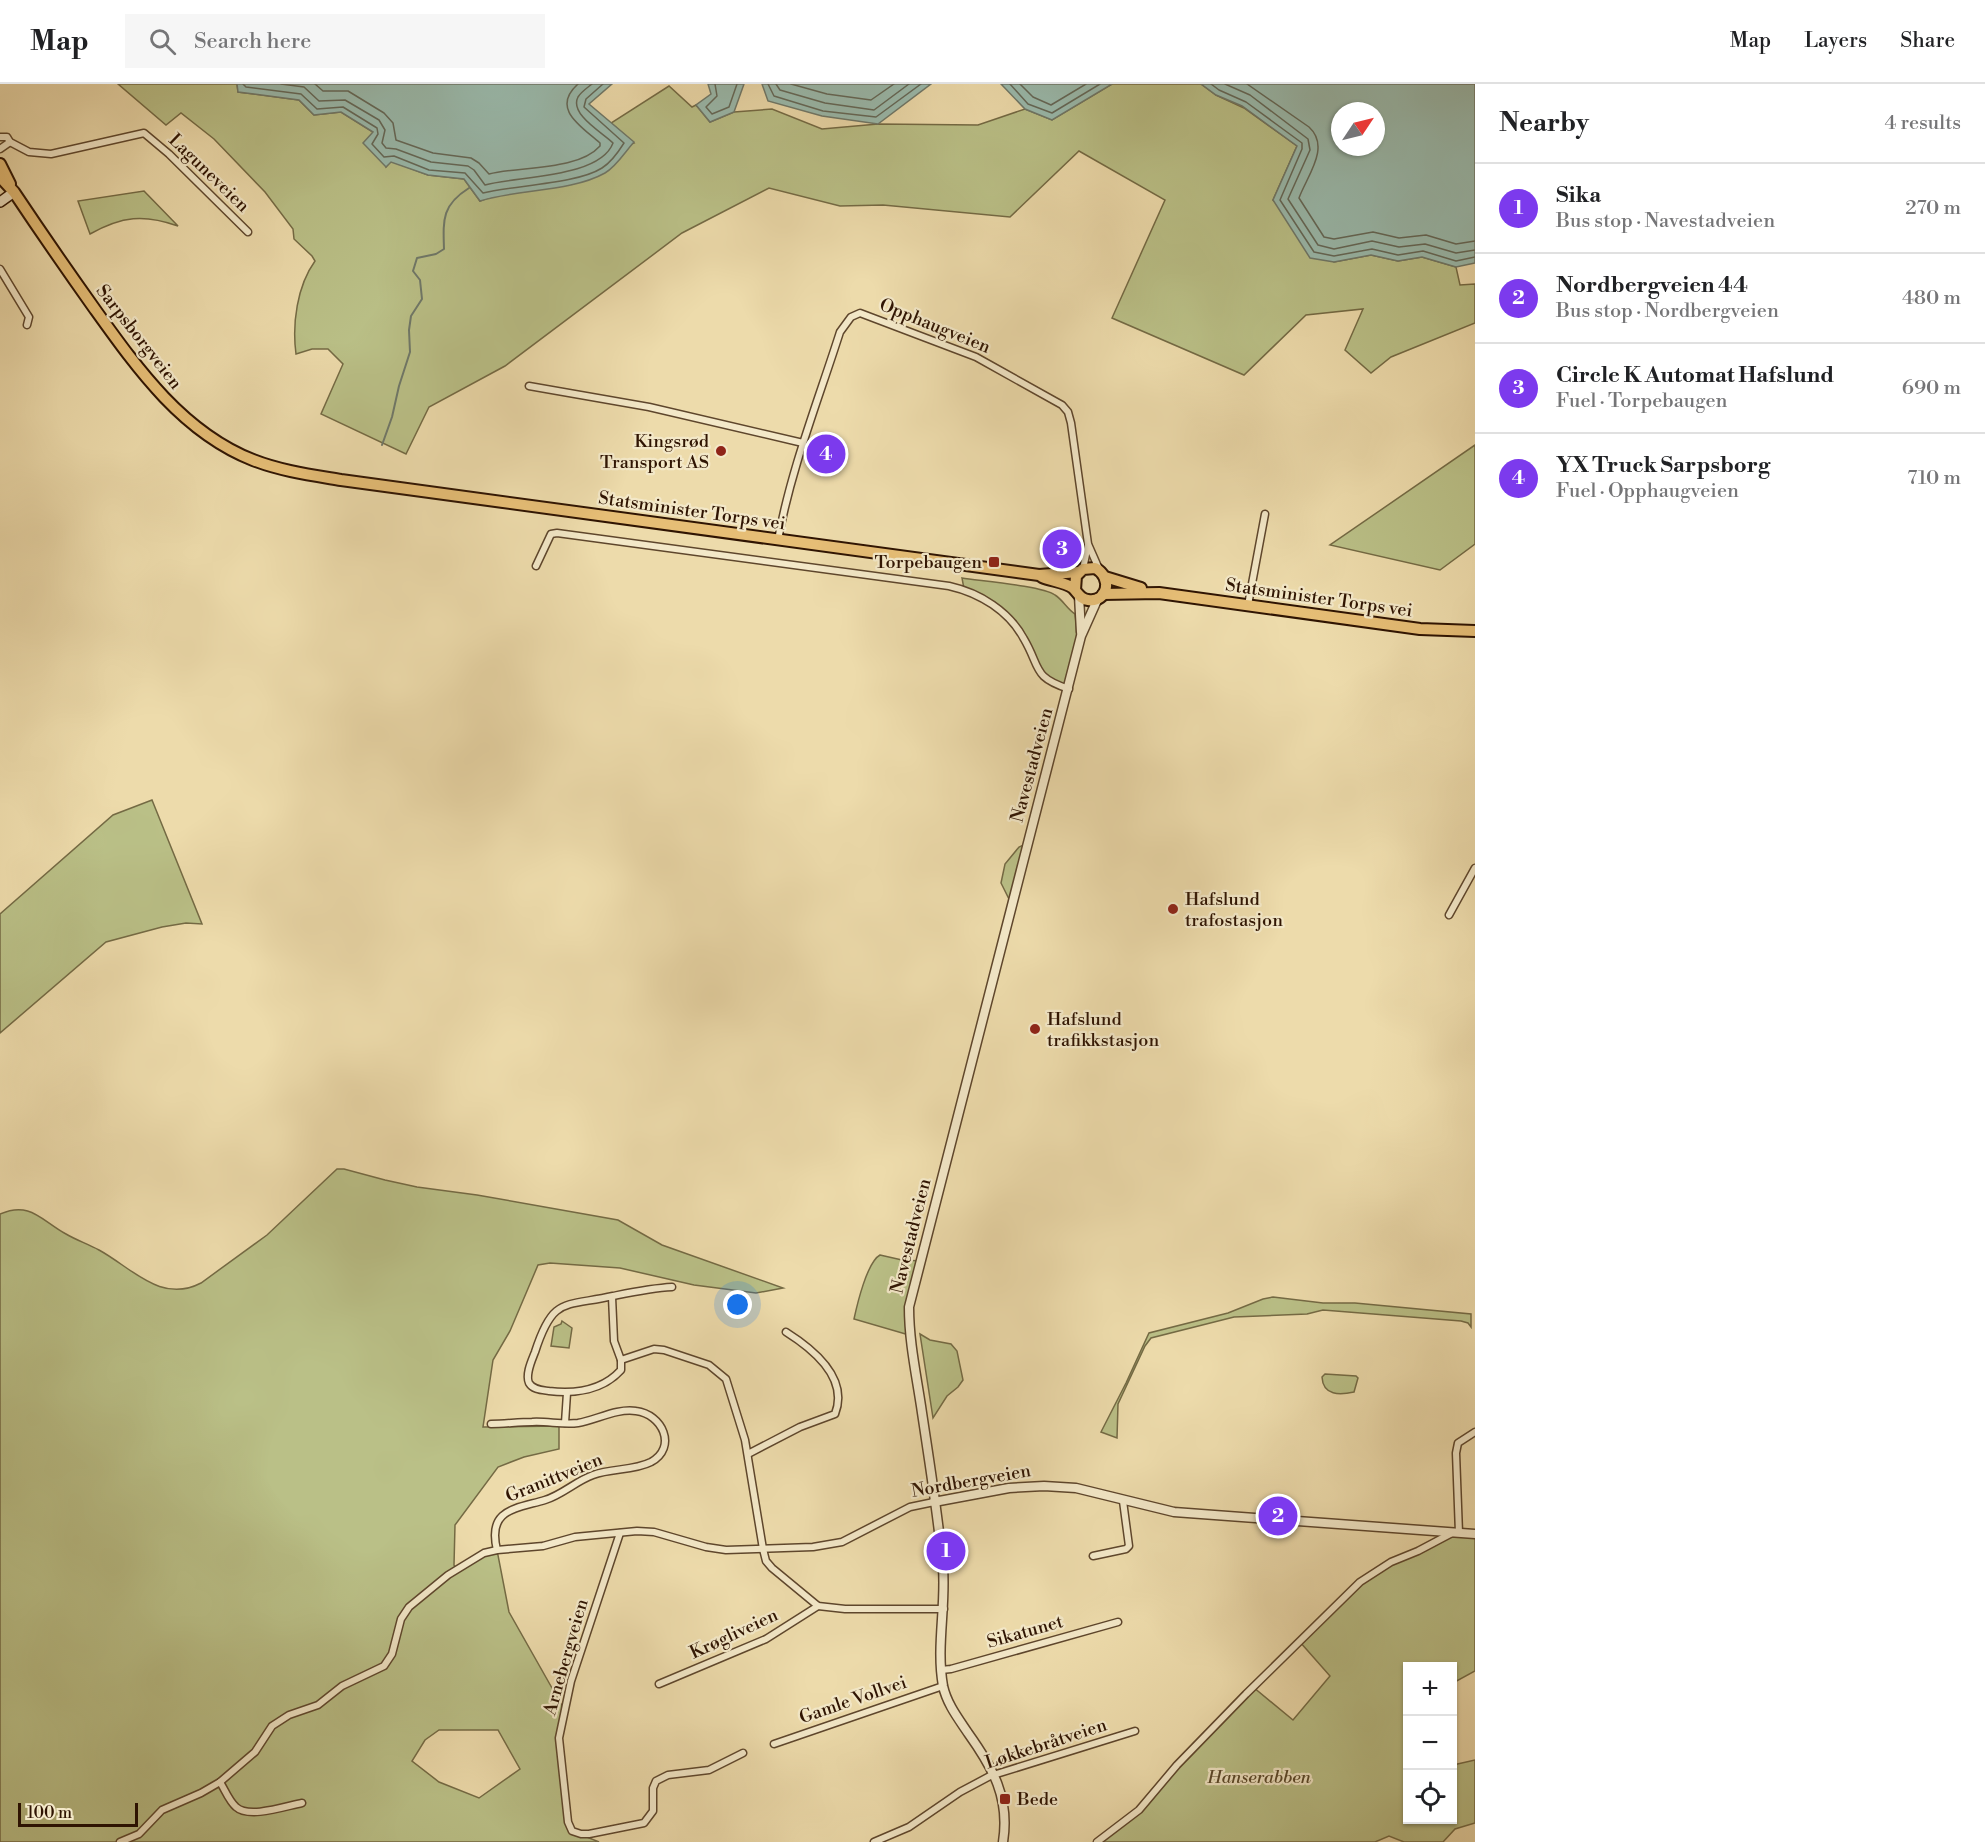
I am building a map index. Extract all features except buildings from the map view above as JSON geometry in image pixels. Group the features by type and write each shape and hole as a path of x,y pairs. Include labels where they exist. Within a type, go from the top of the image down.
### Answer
{"highway":[{"name":"Sarpsborgveien","path":"0,164 14,192"},
{"name":"Sarpsborgveien","path":"0,177 14,192 141,373 180,413 214,440 252,460 279,469 341,480"},
{"name":"Statsminister Torps vei","path":"341,480 1039,575 1081,571"},
{"path":"1090,568 1102,574 1106,585 1100,596 1088,600 1077,593 1074,581 1081,571 1090,568"},
{"name":"Statsminister Torps vei","path":"1102,574 1159,593"},
{"name":"Statsminister Torps vei","path":"1039,575 1077,593"},
{"name":"Statsminister Torps vei","path":"1100,596 1159,593 1420,629 1475,630"}],"main road":[{"path":"0,202 14,192"}],"street":[{"name":"Laguneveien","path":"10,142 29,152 51,154 144,133 248,232"},
{"path":"0,137 7,137 10,142 2,148"},
{"path":"0,269 29,317 27,325"},
{"name":"Opphaugveien","path":"778,540 804,443 840,332 851,317 860,313 976,357 1062,405 1068,412 1071,423 1088,544"},
{"path":"530,386 649,407 804,443"},
{"path":"1248,605 1265,514"},
{"path":"536,566 551,534 557,533 710,552 964,589 995,606 1009,618 1024,637 1038,672 1045,679 1069,688"},
{"path":"1081,571 1088,544"},
{"path":"1088,544 1102,574"},
{"name":"Navestadveien","path":"1077,593 1081,636"},
{"name":"Navestadveien","path":"1003,1842 1002,1796 995,1775 951,1707 943,1686 940,1660 944,1609 943,1568 909,1335 909,1308 1081,636 1100,596"},
{"path":"1449,915 1475,868"},
{"path":"612,1297 614,1341 621,1360 621,1370 615,1377 577,1392 567,1393 533,1388 528,1382 528,1374 544,1329 554,1313 564,1305 643,1289 672,1287"},
{"path":"748,1454 800,1427 835,1414 838,1407 838,1391 825,1364 802,1342 786,1332"},
{"path":"621,1360 654,1349 664,1350 709,1365 726,1379 748,1454 766,1561 818,1606 845,1609 944,1609"},
{"path":"565,1423 567,1393"},
{"name":"Granittveien","path":"491,1424 578,1423 625,1411 643,1412 661,1425 665,1433 662,1454 644,1465 595,1474 546,1500 514,1508 506,1513 495,1528 494,1538 497,1550"},
{"path":"1097,1842 1139,1810 1177,1765 1360,1582 1384,1566 1456,1533 1458,1443 1475,1432"},
{"name":"Nordbergveien","path":"120,1842 139,1834 162,1810 220,1782 255,1752 272,1726 289,1715 318,1705 342,1686 384,1666 392,1654 401,1619 409,1607 448,1575 484,1553 497,1550 543,1546 575,1538 637,1531 654,1532 726,1550 813,1547 842,1542 899,1512 921,1504 1009,1488 1044,1486 1076,1488 1174,1512 1475,1534"},
{"path":"1094,1556 1126,1549 1129,1546 1124,1501"},
{"name":"Arnebergveien","path":"620,1533 571,1681 559,1738 568,1822 572,1831 588,1834 644,1823 653,1811 652,1788 656,1781 668,1775 709,1770 742,1754"},
{"name":"Krøgliveien","path":"659,1684 766,1639 818,1606"},
{"name":"Sikatunet","path":"941,1670 1118,1622"},
{"name":"Gamle Vollvei","path":"774,1744 943,1686"},
{"name":"Løkkebråtveien","path":"874,1842 909,1827 960,1792 995,1775 1135,1731"},
{"path":"220,1782 231,1802 237,1809 245,1812 302,1803"}],"green space":[{"path":"118,84 237,84 238,92 299,100 314,115 341,112 373,132 386,167 391,161 428,175 464,179 480,201 634,143 611,123 669,86 692,107 696,105 710,122 734,112 772,109 822,129 878,124 978,125 1025,109 1052,120 1112,84 1201,84 1216,95 1244,108 1297,146 1273,200 1334,262 1371,255 1398,261 1422,257 1456,267 1460,285 1475,284 1475,323 1391,357 1371,373 1345,350 1363,309 1306,315 1244,375 1112,318 1165,200 1079,151 1010,217 883,205 840,206 769,188 682,233 505,366 429,407 406,454 321,414 343,364 328,349 312,349 296,354 297,306 304,282 315,261 294,239 293,229 265,192 214,139 181,113 166,125"},
{"path":"144,191 178,226 154,220 133,219 112,223 90,234 78,201"},
{"path":"1475,445 1475,544 1440,570 1330,545"},
{"path":"962,578 1025,586 1048,592 1058,597 1075,614 1076,652 1069,689 1045,679 1009,618 964,589"},
{"path":"152,800 202,924 186,923 162,927 106,942 0,1033 0,914 113,815"},
{"path":"1028,843 1012,905 1001,883 1005,864 1019,847"},
{"path":"337,1169 344,1169 417,1187 477,1195 618,1220 662,1245 783,1288 756,1293 694,1285 620,1268 550,1263 538,1265 510,1331 493,1360 483,1427 559,1426 559,1449 524,1457 498,1467 455,1525 454,1565 456,1569 497,1550 509,1612 565,1711 559,1738 572,1831 599,1842 0,1842 0,1214 19,1210 35,1214 70,1236 111,1257 147,1281 160,1287 173,1289 201,1283 267,1235","holes":["439,1730 498,1730 520,1769 479,1798 439,1782 412,1761 425,1740"]},
{"path":"880,1255 921,1261 909,1307 909,1335 854,1319 867,1275 875,1259"},
{"path":"1273,1297 1471,1314 1471,1327 1468,1323 1461,1321 1323,1310 1307,1314 1234,1317 1151,1338 1118,1404 1117,1438 1101,1432 1149,1333 1228,1313"},
{"path":"562,1321 572,1328 569,1348 551,1346 554,1327"},
{"path":"920,1334 930,1340 951,1344 957,1351 963,1380 947,1396 933,1418"},
{"path":"1325,1374 1356,1376 1358,1378 1354,1392 1338,1394 1329,1391 1323,1383 1322,1377"},
{"name":"Hanserabben","path":"1453,1533 1475,1534 1475,1671 1457,1681 1457,1662 1403,1662 1403,1824 1457,1824 1457,1764 1475,1760 1475,1823 1455,1829 1443,1842 1404,1842 1389,1836 1375,1842 1097,1842 1139,1810 1253,1687 1293,1720 1330,1676 1300,1642 1377,1570"}],"water":[{"path":"237,84 612,84 589,104 634,142 613,167 591,179 561,187 480,201 464,179 428,175 391,162 386,167 363,143 373,132 341,112 314,115 299,100 238,92"},
{"path":"708,84 744,84 734,112 710,122 696,105 711,94"},
{"path":"762,84 931,84 878,124 822,116 768,101"},
{"path":"1001,84 1112,84 1052,120 1025,109"},
{"path":"1201,84 1475,84 1475,263 1456,267 1422,257 1398,261 1371,255 1334,262 1310,258 1273,200 1297,146 1242,106 1216,95"}],"waterway":[{"path":"382,445 410,352 411,316 422,299 420,280 413,271 417,258 436,254 444,249 446,214 454,200 469,188"}],"place":[{"name":"Kingsrød Transport AS","path":"721,451"},
{"name":"YX Truck Sarpsborg","path":"826,454"},
{"name":"Circle K Automat Hafslund","path":"1062,549"},
{"name":"Torpebaugen","path":"994,562"},
{"name":"Hafslund trafostasjon","path":"1173,909"},
{"name":"Hafslund trafikkstasjon","path":"1035,1029"},
{"name":"Nordbergveien 44","path":"1278,1516"},
{"name":"Sika","path":"946,1551"},
{"name":"Bede","path":"1005,1799"}]}
